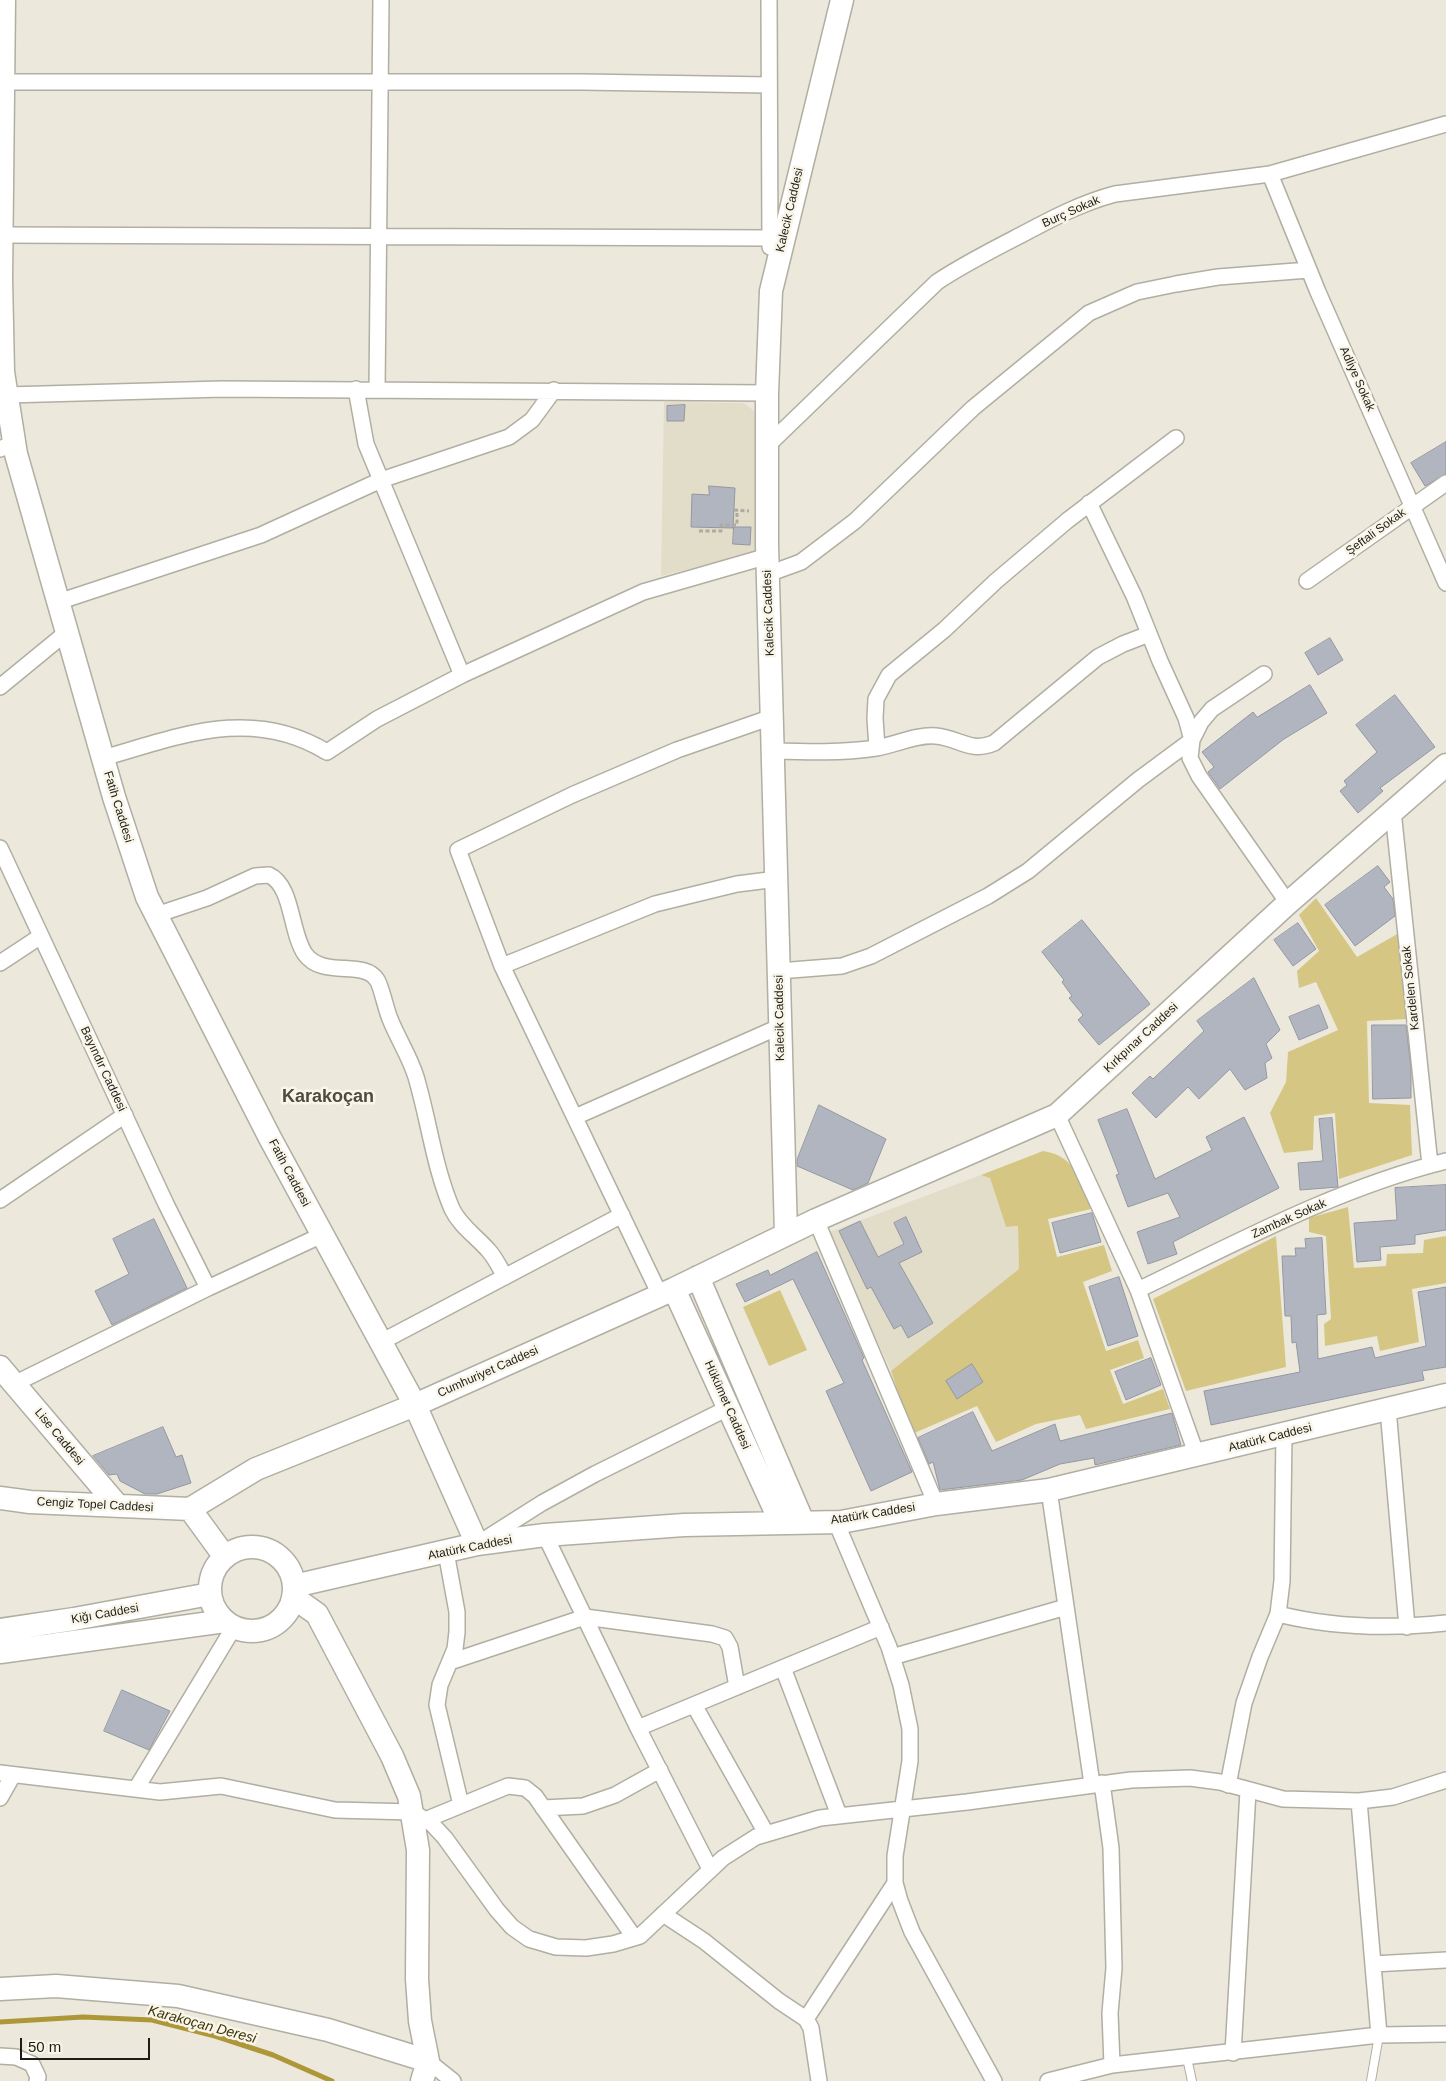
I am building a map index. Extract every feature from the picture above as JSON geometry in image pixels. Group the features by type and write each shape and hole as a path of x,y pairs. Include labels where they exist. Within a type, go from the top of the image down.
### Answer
{"street":[{"name":"Fatih Caddesi","path":"4,0 1,82 1,235 3,372 7,395 7,446 58,602 103,758 147,897 322,1235 415,1406 477,1544"},
{"path":"377,389 381,0"},
{"path":"769,0 771,291"},
{"name":"Kalecik Caddesi","path":"786,1234 768,565 767,393 771,291 842,0"},
{"path":"1,82 769,85"},
{"name":"Burç Sokak","path":"767,446 917,300 960,267 1067,211 1096,199 1270,174 1446,124"},
{"name":"Adliye Sokak","path":"1270,174 1309,270 1446,584"},
{"path":"1,235 770,238"},
{"path":"103,758 202,730 242,727 278,731 308,740 327,752 377,720 462,675 643,592 768,565 801,562 855,521 974,408 1090,313 1137,292 1176,284 1218,278 1309,270"},
{"path":"7,395 147,390 377,389 767,393"},
{"path":"356,390 366,444 462,675"},
{"path":"58,602 261,535 381,480 510,437 532,420 554,390"},
{"path":"877,748 876,699 889,675 944,630 996,581 1089,503 1176,438"},
{"name":"Şeftali Sokak","path":"1307,581 1446,483"},
{"path":"1089,503 1134,596 1186,718 1192,740"},
{"path":"0,687 67,632"},
{"path":"773,751 833,753 877,748 933,735 946,737 971,747 983,747 994,743 1098,657 1123,644 1149,634"},
{"path":"1264,674 1212,709 1201,722 1192,740 1190,758 1199,776 1288,903"},
{"path":"667,1292 622,1215 502,966 458,850 572,795 677,750 772,717"},
{"path":"779,971 842,966 871,956 988,896 1028,871 1131,786 1192,740"},
{"name":"Kırkpınar Caddesi","path":"786,1234 1057,1116 1288,903 1446,765"},
{"name":"Kardelen Sokak","path":"1393,811 1430,1165"},
{"name":"Bayındır Caddesi","path":"0,848 166,1204 208,1288"},
{"path":"156,915 207,898 255,876 269,875 282,885 298,944 308,958 317,964 331,968 363,970 373,975 378,981 382,999 416,1076 442,1180 453,1210 464,1226 490,1252 505,1277"},
{"path":"502,966 655,904 737,884 777,879"},
{"path":"0,963 41,936"},
{"path":"574,1117 780,1026"},
{"path":"0,1200 125,1115"},
{"path":"1057,1116 1138,1290 1197,1456"},
{"name":"Zambak Sokak","path":"1138,1290 1300,1212 1430,1165 1446,1161"},
{"path":"380,1342 622,1215"},
{"path":"816,1220 936,1504"},
{"name":"Cumhuriyet Caddesi","path":"190,1509 256,1469 415,1406 667,1292 786,1234"},
{"path":"7,1376 208,1288 322,1235"},
{"path":"698,1277 804,1522"},
{"name":"Hükümet Caddesi","path":"667,1292 728,1408 780,1522"},
{"name":"Lise Caddesi","path":"7,1376 118,1506"},
{"name":"Atatürk Caddesi","path":"293,1592 477,1544 546,1535 684,1525 836,1522 936,1504 1049,1490 1446,1395"},
{"path":"477,1544 542,1502 728,1408"},
{"path":"1388,1409 1406,1627"},
{"path":"1228,1785 1244,1703 1278,1614 1282,1581 1284,1434"},
{"path":"1049,1490 1066,1607 1097,1783 1111,1848 1114,1968 1110,2013 1112,2065"},
{"name":"Cengiz Topel Caddesi","path":"0,1498 30,1502 190,1509"},
{"path":"190,1509 225,1557"},
{"path":"836,1522 892,1657 901,1685 910,1729 910,1761 895,1856 895,1883 912,1932 994,2081"},
{"path":"546,1535 638,1728 710,1869"},
{"path":"0,1652 230,1624 254,1631 274,1625 289,1608 293,1592 286,1564 268,1550 246,1548 225,1557 213,1574 210,1594 218,1614 230,1624"},
{"path":"446,1552 457,1612 456,1641 440,1686 437,1706 461,1805"},
{"path":"293,1592 317,1614 392,1756 419,1816 418,1979 425,2074"},
{"name":"Kiğı Caddesi","path":"0,1630 74,1620 210,1594"},
{"path":"892,1657 1066,1607"},
{"path":"1278,1614 1307,1621 1365,1627 1406,1627 1446,1622"},
{"path":"450,1662 585,1617 712,1634 725,1638 730,1647 737,1687"},
{"path":"136,1789 230,1624"},
{"path":"638,1728 881,1627"},
{"path":"783,1668 839,1815"},
{"path":"694,1705 766,1834"},
{"path":"543,1808 583,1806 615,1795 660,1770"},
{"path":"0,1798 6,1774 136,1789 183,1791 221,1786 335,1810 419,1816 461,1805 514,1785 530,1792 543,1808 634,1937"},
{"path":"419,1816 432,1824 456,1852 497,1910 512,1927 530,1939 556,1947 586,1948 613,1944 640,1936 710,1869 756,1836 820,1818 1097,1783 1190,1778 1228,1785 1283,1799 1359,1802 1393,1797 1446,1780"},
{"path":"1233,2053 1248,1791"},
{"path":"1359,1802 1379,2035"},
{"path":"806,2019 895,1883"},
{"path":"663,1914 704,1941 779,2001 806,2019 812,2028 819,2081"},
{"path":"1373,1964 1446,1960"},
{"path":"0,1989 56,1986 178,1996 328,2030 425,2074 452,2081"},
{"path":"1048,2081 1112,2065 1233,2053 1379,2035 1446,2034"},
{"path":"0,2056 16,2057 32,2064 38,2077 37,2081"}],"lane":[{"path":"1371,2081 1379,2035"},
{"path":"1187,2058 1192,2081"}],"path":[{"path":"699,530 721,531 721,525 737,525 737,510"}],"shaded area":[{"path":"664,402 744,403 758,414 760,551 661,576"},
{"path":"1316,898 1357,957 1399,933 1407,1019 1367,1021 1369,1103 1410,1105 1412,1155 1339,1179 1335,1113 1314,1116 1313,1150 1284,1153 1270,1113 1286,1082 1288,1052 1338,1030 1316,982 1299,988 1297,971 1319,951 1299,915"},
{"path":"1043,1151 1063,1158 1070,1164 1075,1171 1091,1209 1048,1219 1057,1257 1104,1245 1112,1271 1083,1282 1106,1351 1138,1340 1144,1358 1110,1370 1123,1404 1163,1389 1170,1409 1086,1429 1080,1415 1036,1424 996,1442 977,1406 912,1434 891,1371 1019,1269 1018,1226 1006,1227 990,1178 981,1175"},
{"path":"981,1175 990,1178 1006,1227 1018,1226 1019,1269 944,1333 891,1371 827,1233"},
{"path":"1348,1207 1354,1268 1386,1266 1387,1254 1423,1253 1424,1240 1446,1236 1446,1283 1412,1289 1419,1342 1380,1351 1377,1336 1325,1346 1324,1324 1331,1319 1326,1236 1309,1232 1309,1218"},
{"path":"1276,1236 1286,1367 1186,1391 1153,1299"},
{"path":"780,1290 807,1350 769,1366 743,1307"}],"building":[{"path":"685,405 684,421 667,421 667,406"},
{"path":"1446,442 1446,474 1425,486 1411,463"},
{"path":"709,486 735,488 733,528 691,527 692,494 709,495"},
{"path":"734,527 751,527 750,545 733,544"},
{"path":"1330,638 1343,660 1318,675 1305,653"},
{"path":"1310,685 1327,713 1284,739 1220,789 1208,772 1214,767 1202,752 1253,712 1257,717"},
{"path":"1395,695 1435,747 1380,788 1383,791 1358,813 1340,791 1347,785 1344,781 1377,752 1356,725"},
{"path":"1378,866 1390,882 1384,887 1393,899 1395,916 1355,946 1325,905"},
{"path":"1082,920 1150,1004 1099,1045 1078,1020 1083,1015 1069,998 1072,996 1062,982 1064,980 1042,952"},
{"path":"1298,923 1316,949 1293,966 1274,940"},
{"path":"1254,978 1280,1030 1266,1044 1272,1058 1265,1063 1267,1078 1245,1090 1230,1069 1199,1099 1188,1087 1156,1118 1132,1093 1150,1076 1153,1079 1204,1031 1197,1021"},
{"path":"1319,1005 1328,1028 1299,1040 1289,1017"},
{"path":"1372,1025 1406,1025 1411,1069 1411,1098 1373,1099"},
{"path":"819,1105 886,1139 868,1183 853,1190 797,1166 797,1160"},
{"path":"1127,1109 1155,1179 1212,1150 1206,1137 1244,1117 1279,1188 1173,1242 1177,1254 1148,1264 1137,1232 1180,1217 1168,1193 1128,1207 1116,1175 1119,1174 1098,1120"},
{"path":"1332,1118 1338,1187 1300,1190 1298,1163 1323,1161 1319,1119"},
{"path":"1446,1185 1446,1230 1415,1235 1415,1244 1380,1247 1381,1260 1357,1262 1354,1223 1397,1220 1395,1188"},
{"path":"1092,1213 1101,1242 1060,1253 1052,1223"},
{"path":"906,1217 922,1252 899,1263 933,1323 908,1338 901,1325 894,1329 871,1287 867,1289 839,1231 860,1221 878,1257 904,1244 894,1223"},
{"path":"154,1219 187,1288 112,1325 95,1291 129,1274 113,1239"},
{"path":"1322,1238 1326,1314 1317,1315 1318,1359 1372,1347 1375,1358 1426,1346 1418,1292 1446,1287 1446,1367 1422,1371 1424,1380 1211,1425 1204,1391 1300,1372 1296,1342 1292,1343 1291,1316 1285,1316 1282,1256 1296,1256 1295,1248 1306,1248 1305,1239"},
{"path":"817,1252 864,1358 862,1360 912,1472 871,1491 826,1391 844,1383 793,1279 745,1302 736,1284 768,1270 770,1275"},
{"path":"1119,1277 1138,1336 1108,1346 1089,1287"},
{"path":"1151,1358 1161,1385 1126,1400 1115,1372"},
{"path":"972,1364 983,1382 957,1399 946,1381"},
{"path":"973,1412 992,1451 1055,1424 1060,1441 1172,1413 1181,1445 1095,1465 1094,1458 1060,1464 1022,1480 940,1490 933,1462 929,1464 918,1438"},
{"path":"163,1427 176,1457 182,1455 191,1483 157,1494 145,1494 120,1481 117,1474 109,1475 93,1456"},
{"path":"122,1690 170,1711 149,1750 104,1731"}],"waterway":[{"name":"Karakoçan Deresi","path":"0,2022 83,2017 152,2020 215,2036 273,2055 332,2081"}],"district":[{"name":"Karakoçan","path":"328,1097"}]}
